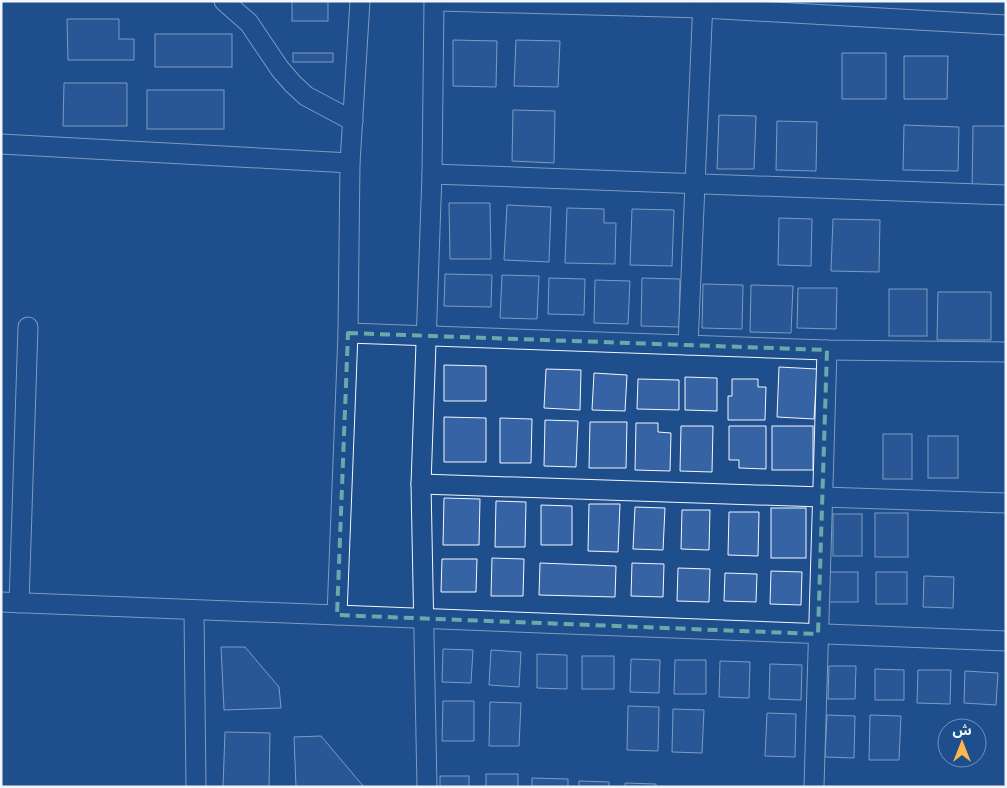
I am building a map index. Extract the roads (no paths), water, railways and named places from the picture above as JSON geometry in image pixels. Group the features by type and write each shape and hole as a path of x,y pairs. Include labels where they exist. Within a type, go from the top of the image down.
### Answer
{"street":[{"path":"224,1 249,23 280,69 293,84 306,96 353,122"},
{"path":"337,615 348,333 350,163 360,1"},
{"path":"428,787 421,484 436,1 703,5 1006,25"},
{"path":"688,345 703,5"},
{"path":"1,144 350,163"},
{"path":"432,174 1006,195"},
{"path":"28,327 10,602 194,611 1006,641"},
{"path":"348,333 827,350 1006,352"},
{"path":"814,787 821,497 827,350"},
{"path":"421,484 1006,503"},
{"path":"194,611 196,787"}]}
